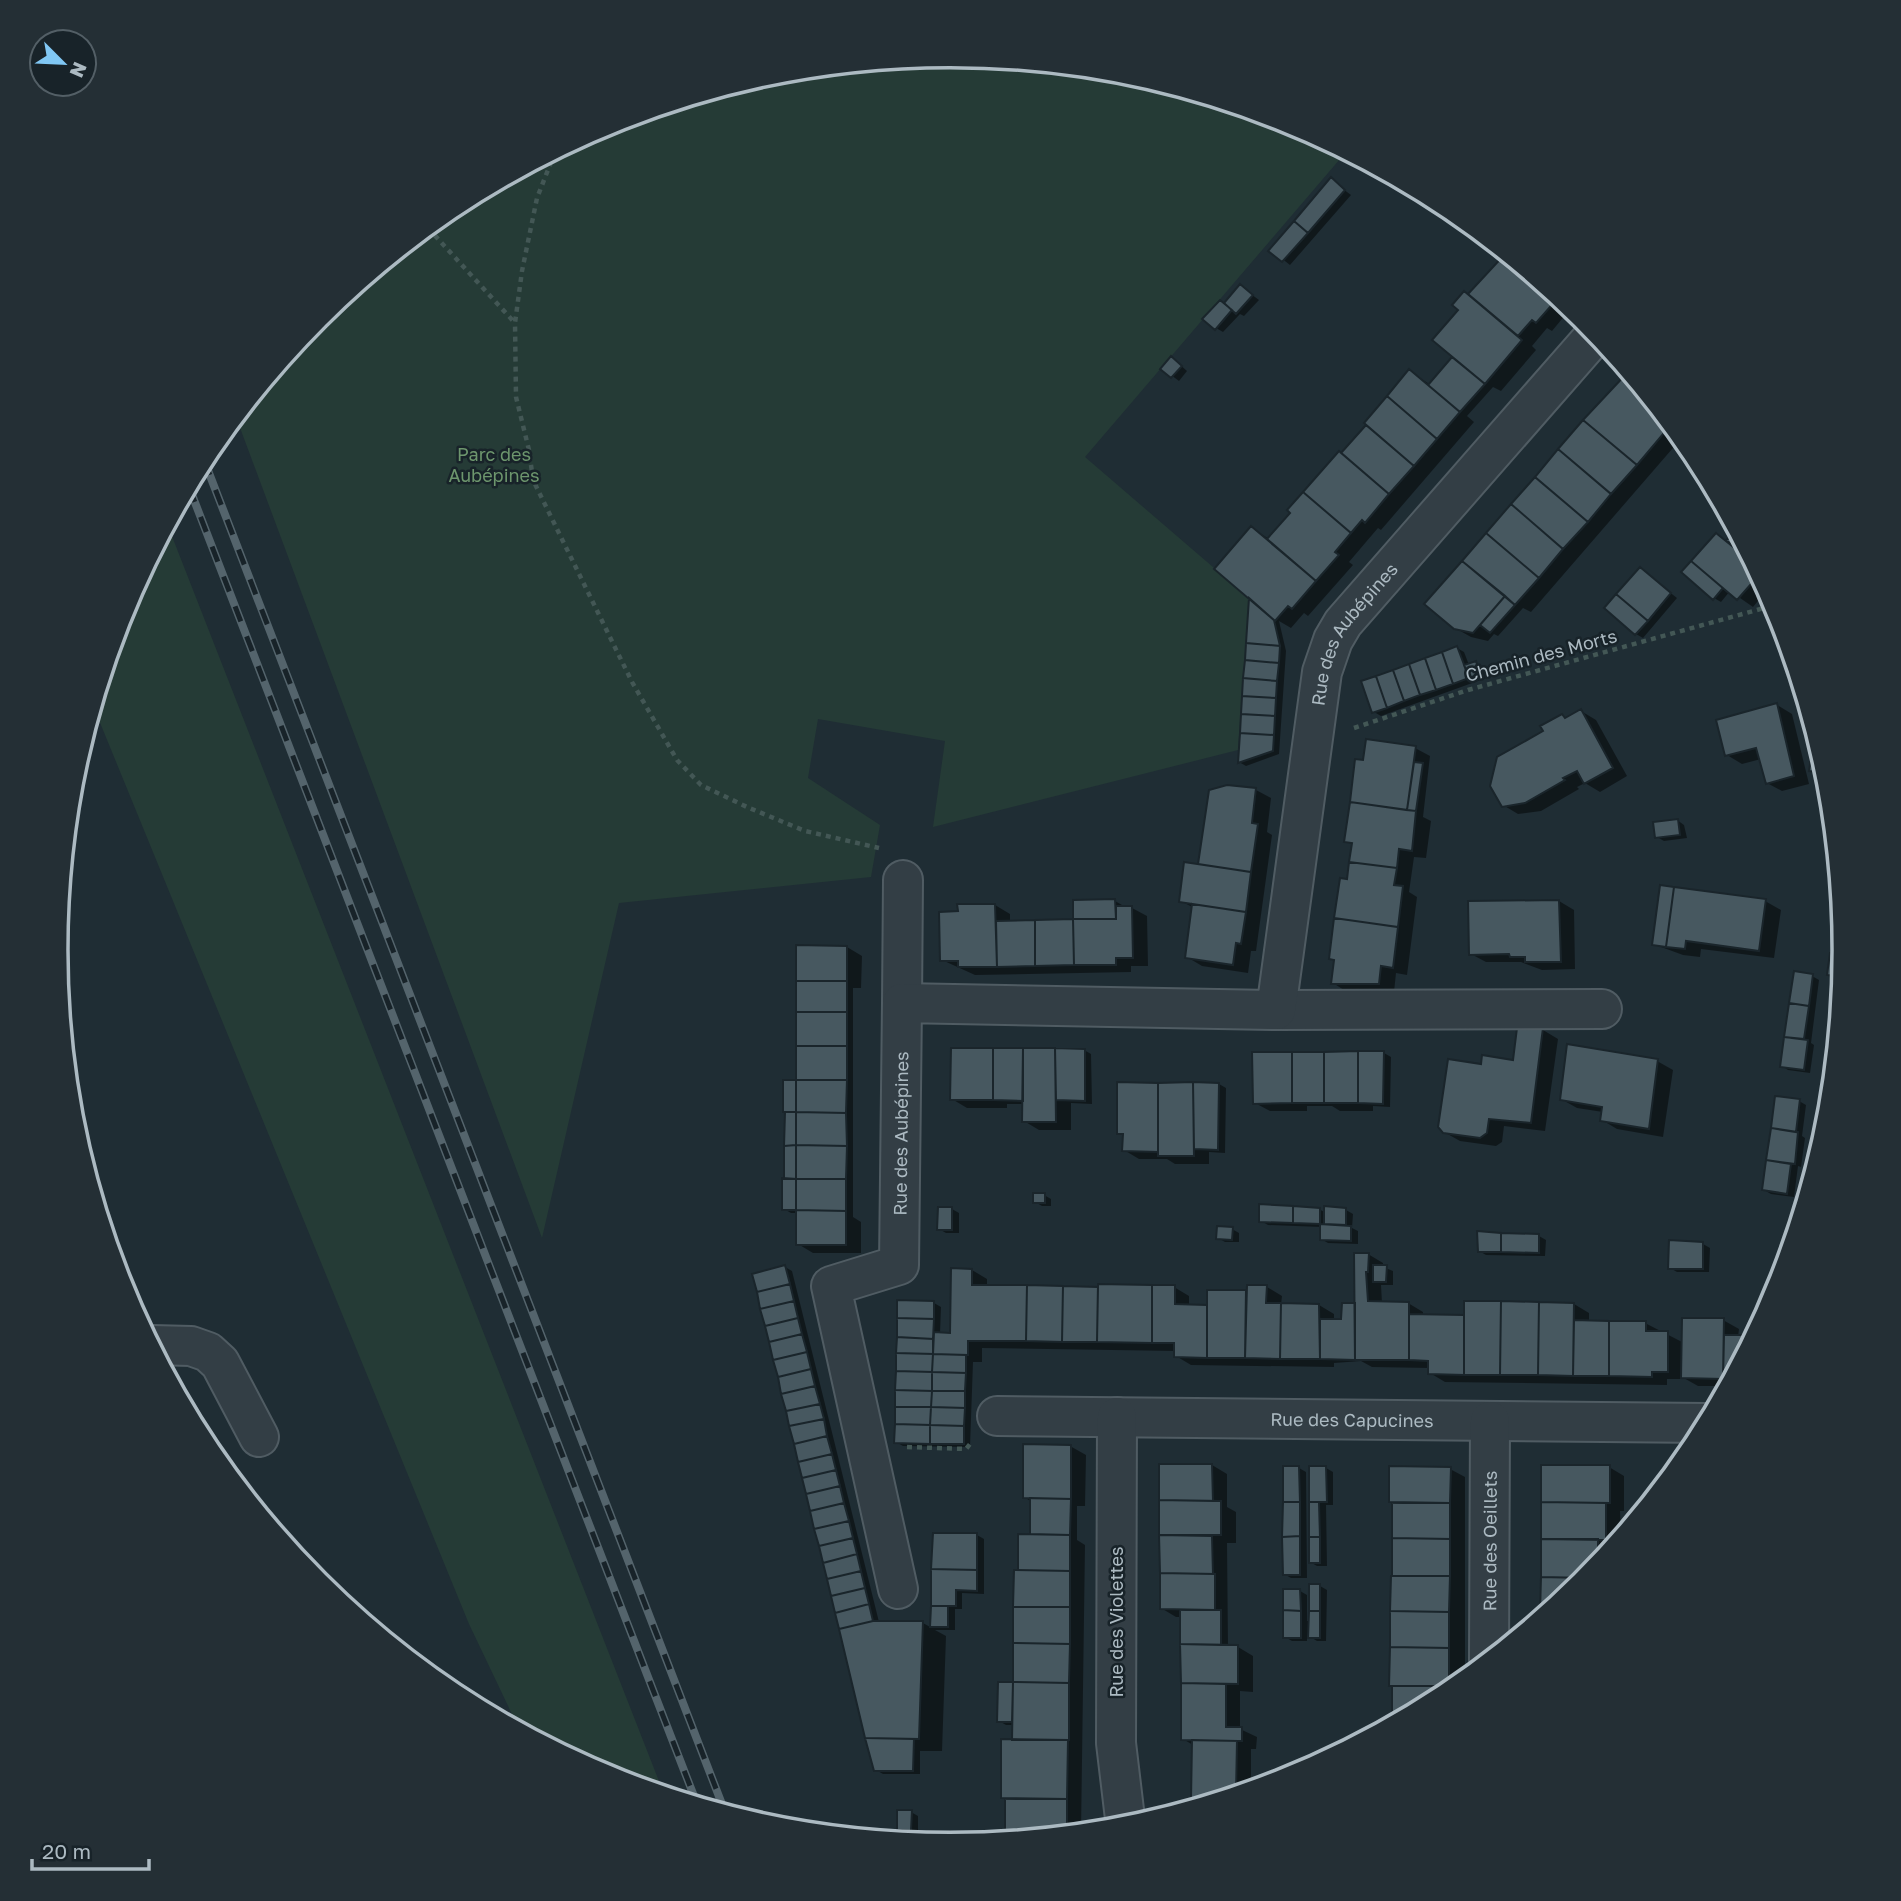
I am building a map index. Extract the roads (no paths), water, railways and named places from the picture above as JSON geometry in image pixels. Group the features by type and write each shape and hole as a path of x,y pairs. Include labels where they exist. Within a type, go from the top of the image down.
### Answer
{"street":[{"name":"Rue des Aubépines","path":"1276,1010 1326,657 1343,623 1589,342"},
{"name":"Rue des Aubépines","path":"898,1589 831,1286 899,1265 903,880"},
{"path":"902,1003 1276,1010 1602,1009"},
{"path":"161,1345 191,1346 214,1357 220,1363 259,1437"},
{"name":"Rue des Capucines","path":"997,1416 1695,1423"},
{"name":"Rue des Violettes","path":"1117,1417 1116,1743 1125,1816"},
{"name":"Rue des Oeillets","path":"1489,1649 1490,1421"}],"railway":[{"path":"209,473 721,1803"},
{"path":"193,498 693,1794"}],"park label":[{"name":"Parc des Aubépines","path":"494,464"}]}
